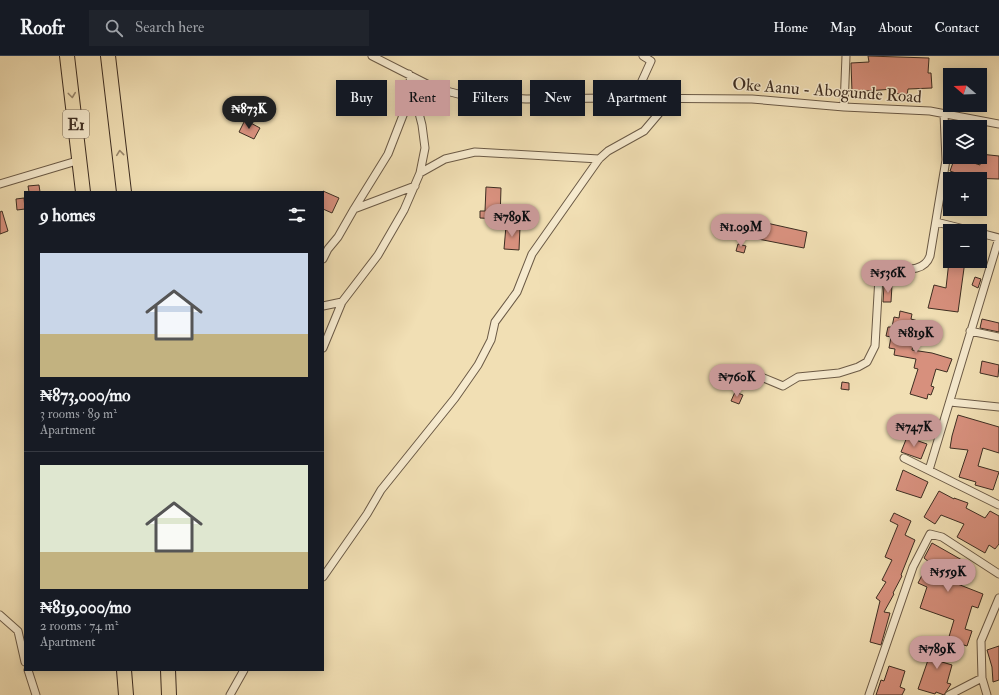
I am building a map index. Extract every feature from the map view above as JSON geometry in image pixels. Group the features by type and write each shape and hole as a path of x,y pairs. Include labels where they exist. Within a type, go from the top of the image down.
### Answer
{"highway":[{"name":"E1","path":"67,56 84,191"},
{"path":"108,56 124,191"},
{"path":"124,671 126,695"},
{"path":"168,671 169,695"}],"street":[{"name":"Oke Aanu - Abogunde Road","path":"372,56 435,88 462,95 526,99 593,98"},
{"path":"642,80 651,61 643,56"},
{"path":"844,107 846,56"},
{"path":"409,74 412,80"},
{"name":"Oke Aanu - Abogunde Road","path":"681,98 752,99 844,107 930,112 999,124"},
{"path":"747,371 784,386 798,377 839,373 858,367 867,362 875,346 880,277 883,271 888,269 920,268 928,263 946,160 944,114"},
{"path":"324,257 328,249 338,237 388,154 403,116"},
{"path":"324,346 342,302 378,255 404,210 415,186 420,174 425,148 420,116"},
{"path":"324,576 367,514 381,490 455,398 478,365 491,340 495,322 517,292 532,254 599,159 608,151 644,132 657,116"},
{"path":"420,174 445,159 475,152 599,159"},
{"path":"0,184 80,160"},
{"path":"354,209 415,186"},
{"path":"936,222 944,224"},
{"path":"929,470 999,238 987,235"},
{"path":"324,306 342,302"},
{"path":"970,331 999,337"},
{"path":"950,402 999,406"},
{"path":"904,458 999,506"},
{"path":"868,695 913,567 930,534 935,534 942,537 999,574"},
{"path":"987,695 982,678 981,641 999,598"},
{"path":"0,615 18,631 24,658"},
{"path":"28,671 36,695"},
{"path":"230,695 243,671"},
{"path":"949,695 982,678"}],"building":[{"path":"868,56 929,58 928,73 931,73 932,88 908,89 907,95 893,93 894,89 852,92 851,63 869,62"},
{"path":"245,120 260,128 254,139 239,132"},
{"path":"987,155 999,156 999,179 987,179 987,172 950,171 952,164 987,164"},
{"path":"39,185 40,191 29,191 28,186"},
{"path":"486,187 501,188 500,219 480,218 480,211 485,211"},
{"path":"324,191 339,198 332,213 324,209"},
{"path":"24,198 24,209 17,210 16,199"},
{"path":"2,211 8,231 0,234 0,212"},
{"path":"762,222 807,232 804,248 758,239"},
{"path":"506,226 520,227 519,250 504,249"},
{"path":"738,244 746,246 744,253 736,251"},
{"path":"948,268 964,268 958,312 928,308 934,285 946,288"},
{"path":"975,277 981,279 978,288 972,285"},
{"path":"884,285 892,285 891,302 883,302"},
{"path":"900,311 912,314 911,319 918,321 912,350 932,353 952,359 947,372 936,369 931,386 934,387 931,395 928,394 927,399 910,394 918,369 914,368 916,359 894,355 895,349 889,348 891,337 886,336 888,327 892,327 894,317 899,318"},
{"path":"982,319 999,323 999,332 980,328"},
{"path":"982,361 999,365 998,377 980,373"},
{"path":"842,382 849,383 849,390 841,389"},
{"path":"735,392 743,395 739,404 731,401"},
{"path":"958,415 999,427 999,453 983,448 978,466 999,472 993,490 975,485 976,482 959,477 968,450 950,448"},
{"path":"907,437 927,444 921,459 901,452"},
{"path":"903,470 928,482 921,498 896,490"},
{"path":"939,491 954,499 968,503 966,508 985,518 990,511 999,516 999,544 995,549 989,545 985,553 957,537 964,524 941,515 935,524 924,517"},
{"path":"894,513 911,521 905,535 915,540 901,575 902,576 884,612 890,613 881,645 870,642 880,601 876,598 886,582 882,580 892,560 885,557 898,525 890,521"},
{"path":"932,543 962,560 950,581 983,594 978,608 972,606 965,629 972,631 967,646 948,640 954,620 920,608 927,587 918,583 929,562 924,558"},
{"path":"936,637 949,642 942,662 952,665 947,683 951,684 944,695 918,689"},
{"path":"999,646 999,680 993,682 992,667 987,650"},
{"path":"889,666 905,671 900,687 905,689 902,695 876,695 881,680 884,681"}]}
